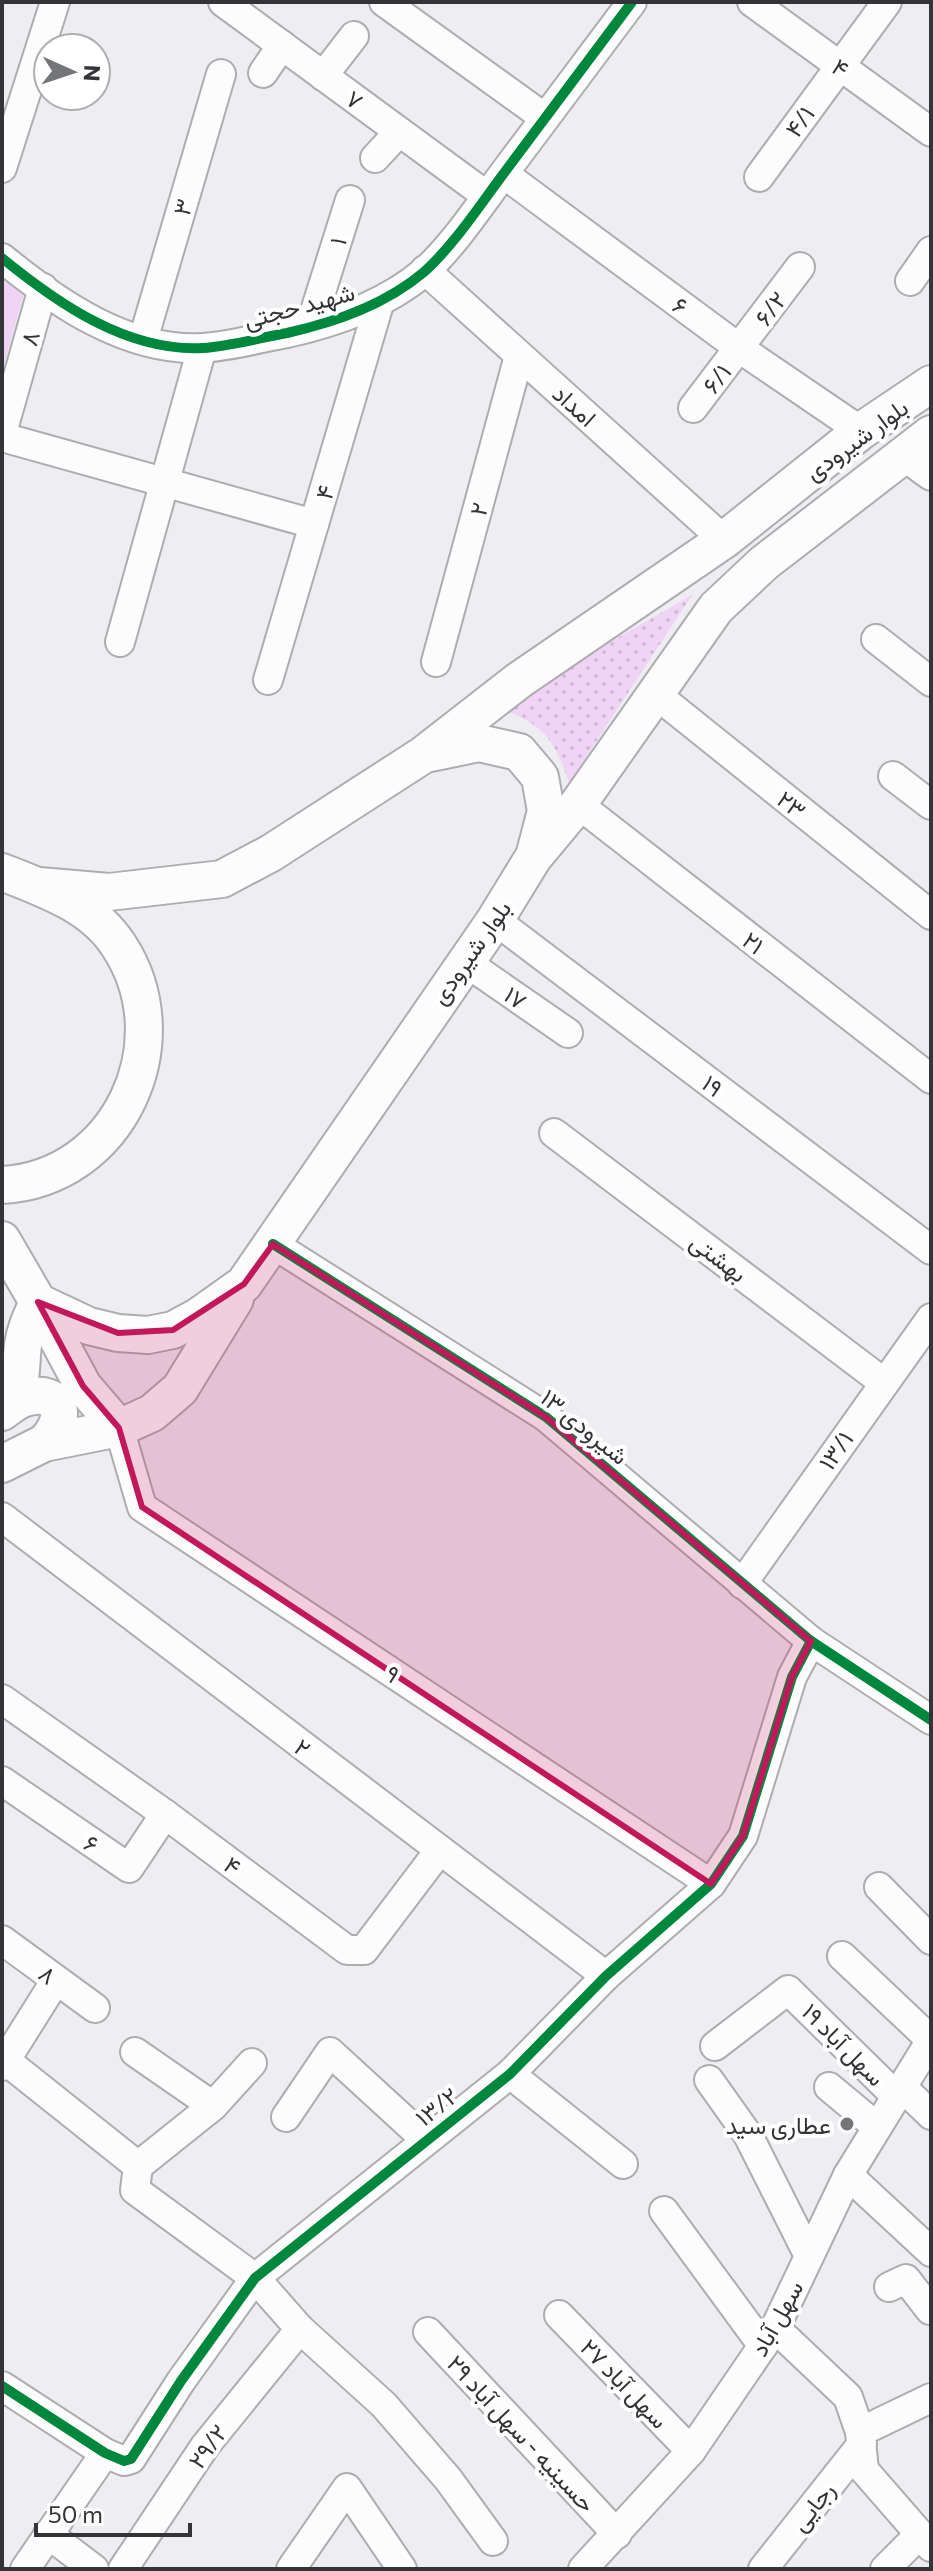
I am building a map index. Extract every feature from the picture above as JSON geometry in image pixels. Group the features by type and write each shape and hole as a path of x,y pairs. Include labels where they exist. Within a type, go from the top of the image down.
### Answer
{"main road":[{"name":"بلوار شیرودی","path":"39,886 109,892 222,879 271,853 423,755 518,681 724,540 861,431 931,384"},
{"name":"بلوار شیرودی","path":"38,1302 89,1326 118,1333 148,1335 173,1330 244,1284 495,920 533,858 578,804 653,692 716,608 764,563 917,444"},
{"path":"423,755 479,743 519,752 540,777 546,811 533,858"},
{"path":"2,872 39,886 84,909 118,944 140,990 146,1040 136,1089 110,1132 72,1165 25,1184 2,1185"},
{"path":"2,1240 83,1386 119,1428"},
{"path":"2,1464 44,1443 119,1428 152,1413 180,1389 244,1284"},
{"path":"2,1410 20,1384 23,1345 38,1302"},
{"path":"2,1410 22,1398 51,1400 59,1407 61,1420 56,1432 44,1443"}],"street":[{"path":"2,168 55,2"},
{"name":"۷","path":"223,2 399,132 495,185"},
{"path":"384,2 545,118"},
{"name":"شهید حجتی","path":"2,258 43,288 114,331 143,340 202,348 310,327 379,304 425,270 495,185 632,2"},
{"name":"۴","path":"752,2 931,132"},
{"name":"۴/۱","path":"759,177 887,2"},
{"path":"323,76 354,36"},
{"path":"263,73 282,45"},
{"name":"۳","path":"143,340 221,74"},
{"path":"375,158 399,132"},
{"name":"۶","path":"495,185 861,431"},
{"name":"۱","path":"310,327 350,200"},
{"path":"910,281 931,251"},
{"name":"۶/۲","path":"739,348 800,267"},
{"name":"امداد","path":"425,270 724,540"},
{"name":"۸","path":"2,435 43,288"},
{"name":"۴","path":"268,680 379,304"},
{"path":"120,642 202,348"},
{"name":"۶/۱","path":"693,408 739,348"},
{"name":"۲","path":"436,662 519,356"},
{"path":"2,435 314,524"},
{"path":"917,444 931,476"},
{"path":"876,639 931,682"},
{"name":"۲۳","path":"653,692 931,915"},
{"path":"893,776 931,805"},
{"name":"۲۱","path":"578,804 931,1079"},
{"name":"۱۹","path":"495,920 931,1250"},
{"name":"۱۷","path":"464,961 568,1033"},
{"name":"بهشتی","path":"554,1133 883,1382"},
{"name":"شیرودی ۱۳","path":"273,1244 546,1417 811,1641 931,1720"},
{"name":"۱۳/۱","path":"742,1584 931,1318"},
{"name":"۹","path":"119,1428 142,1507 711,1884"},
{"name":"۲","path":"2,1517 606,1976"},
{"name":"۱۳/۲","path":"105,2453 124,2461 137,2453 181,2381 255,2278 510,2074 606,1976 711,1884 743,1836 792,1677 811,1641"},
{"name":"۴","path":"2,1699 165,1814 347,1950 364,1950 439,1851"},
{"name":"۶","path":"2,1781 129,1868 165,1814"},
{"path":"879,1887 931,1940"},
{"name":"۸","path":"2,1940 95,2008"},
{"path":"842,1956 929,2048"},
{"path":"56,1980 4,2063 138,2166"},
{"name":"سهل آباد ۱۹","path":"715,2046 788,1990 899,2092"},
{"name":"سهل آباد","path":"583,2569 691,2451 769,2337 848,2175 929,2048"},
{"path":"135,2052 213,2106"},
{"path":"286,2117 330,2052 426,2140"},
{"path":"252,2063 213,2106 138,2166 135,2190 255,2278 300,2329 384,2405 448,2479 493,2541"},
{"path":"510,2074 623,2164"},
{"path":"709,2080 748,2135 809,2256"},
{"path":"829,2087 877,2127"},
{"path":"899,2092 931,2115"},
{"path":"848,2175 931,2252"},
{"path":"664,2211 769,2337 848,2397 861,2438 864,2470 925,2541 885,2569"},
{"path":"889,2287 906,2279 931,2315"},
{"name":"سهل آباد ۲۷","path":"559,2315 691,2451"},
{"name":"۲۹/۲","path":"123,2569 205,2446 300,2329"},
{"name":"حسینیه - سهل آباد ۲۹","path":"428,2332 617,2534"},
{"path":"2,2386 105,2453 25,2569"},
{"path":"861,2438 925,2411"},
{"name":"رجایی","path":"763,2569 861,2438"},
{"path":"291,2569 347,2488 400,2568"},
{"path":"48,2534 94,2569"}],"highlighted area":[{"path":"273,1244 546,1417 811,1641 792,1677 743,1836 717,1878 711,1884 142,1507 119,1428 83,1386 38,1302 118,1333 173,1330 244,1284"}],"shaded area":[{"path":"2,276 24,293 2,372"},
{"path":"692,595 569,783 558,754 545,734 526,720 497,707"}],"cycle path":[{"path":"2,258 46,292 95,321 147,342 175,347 224,346 342,318 409,284 446,250 632,2"},
{"path":"273,1244 546,1417 811,1641 931,1720"},
{"path":"2,2386 105,2453 124,2461 131,2459 181,2381 255,2278 510,2074 606,1976 711,1884 743,1836 792,1677 811,1641"}],"place":[{"name":"عطاری سید","path":"847,2124"}]}
